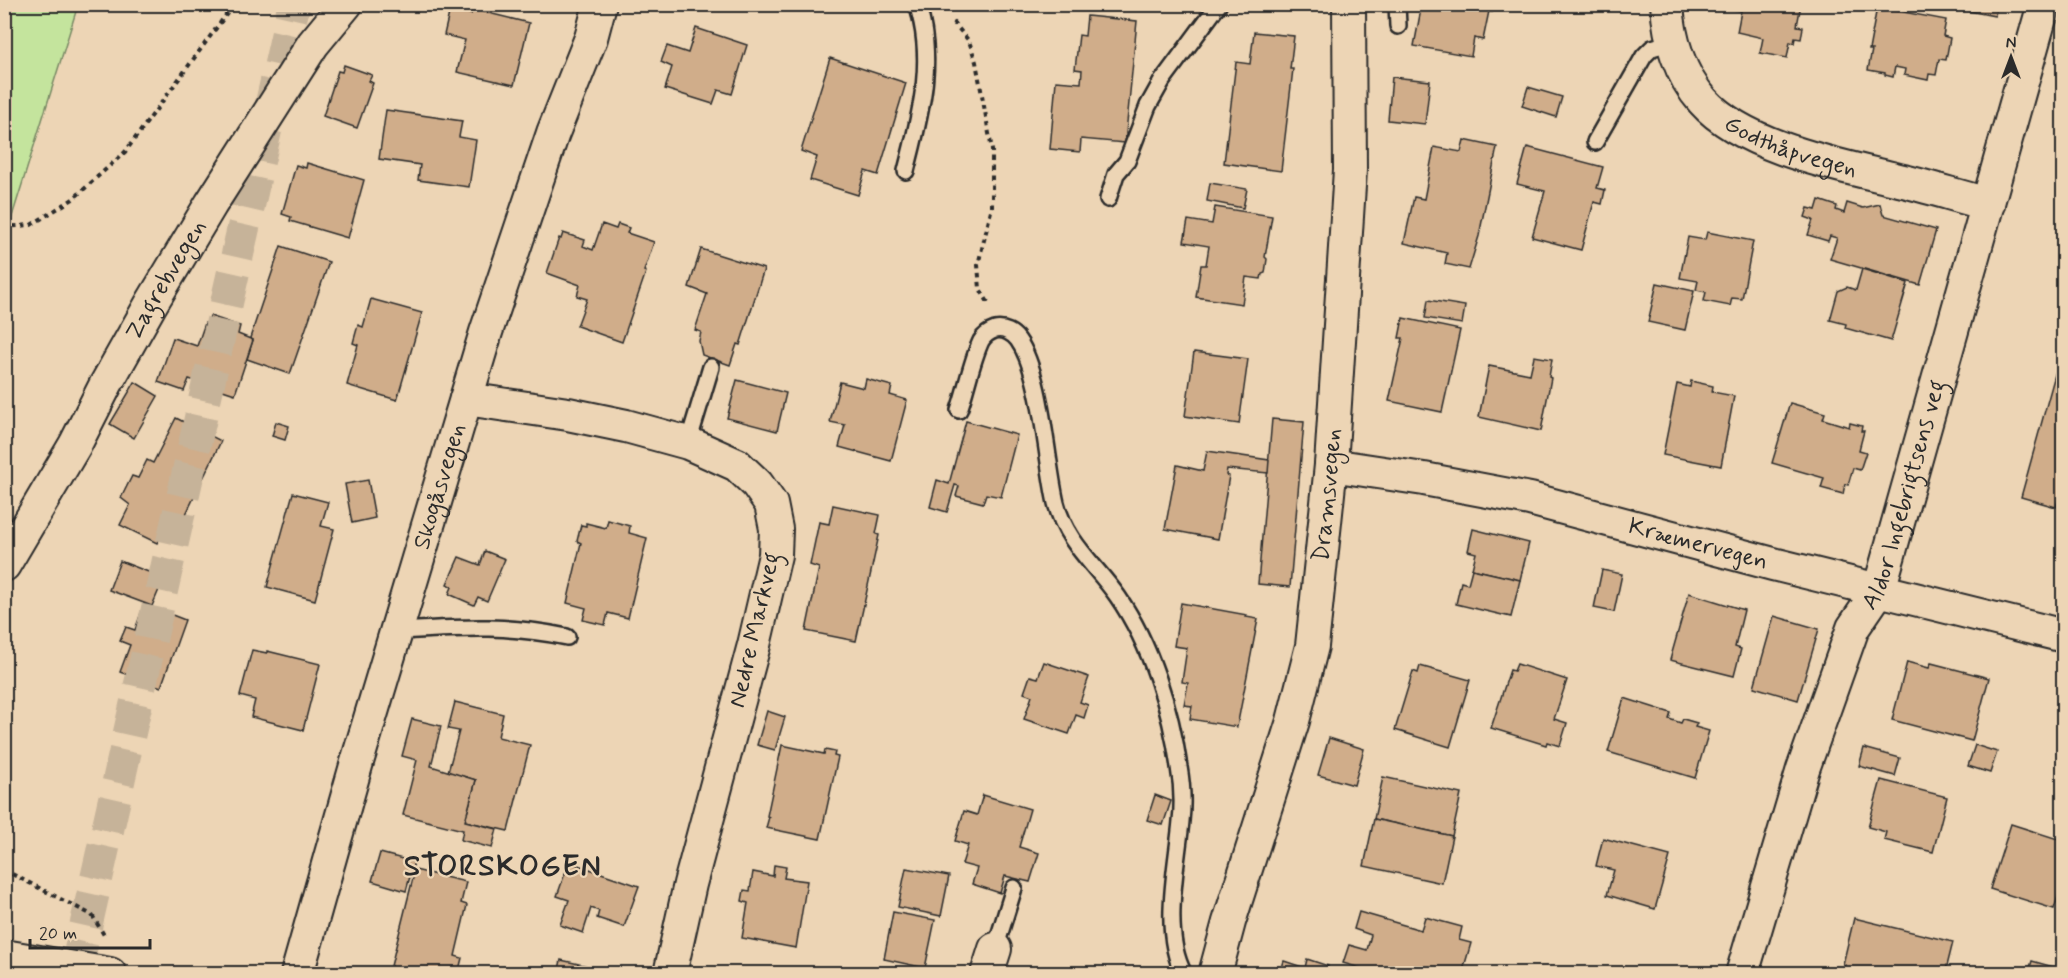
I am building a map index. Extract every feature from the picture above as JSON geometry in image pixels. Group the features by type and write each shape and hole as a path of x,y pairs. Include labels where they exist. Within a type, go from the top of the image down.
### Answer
{"street":[{"name":"Zagrebvegen","path":"4,565 75,445 151,304 211,204 313,44 346,4"},
{"name":"Skogåsvegen","path":"297,974 357,762 466,399 520,228 553,133 591,38 600,4"},
{"name":"Dramsvegen","path":"1215,974 1228,922 1293,721 1312,646 1331,465 1350,170 1349,4"},
{"name":"Godthåpvegen","path":"1667,4 1672,42 1689,82 1702,101 1717,114 1743,130 1773,144 1839,166 1988,204"},
{"name":"Aldor Ingebrigtsens veg","path":"1742,974 1810,747 1853,628 1879,590 2044,4"},
{"name":"Nedre Markveg","path":"466,399 568,414 626,426 688,443 737,465 758,484 771,504 776,529 774,555 754,645 690,885 670,974"},
{"name":"Kræmervegen","path":"1331,465 1424,479 1530,499 2064,636"},
{"path":"4,956 109,959"}],"lane":[{"path":"906,171 926,82 927,48 924,24 917,4"},
{"path":"1108,200 1116,174 1127,160 1148,106 1162,81 1219,4"},
{"path":"1397,4 1398,26"},
{"path":"1594,142 1644,56 1652,48 1672,42"},
{"path":"959,410 982,340 988,333 1000,329 1013,334 1020,342 1028,361 1036,392 1057,507 1070,539 1118,596 1134,621 1159,682 1179,768 1182,818 1174,889 1173,927 1174,950 1184,974"},
{"path":"688,443 711,367"},
{"path":"397,631 489,627 537,631 567,637"},
{"path":"991,961 1014,888"}],"path":[{"path":"4,227 31,225 73,200 125,152 234,4"},
{"path":"950,19 969,41 976,62 992,150 992,207 978,265 978,281 1000,329"},
{"path":"4,870 92,915 109,959"}],"green space":[{"path":"4,5 78,5 5,239"}],"building":[{"path":"1422,4 1494,4 1492,12 1489,11 1483,40 1474,38 1471,56 1414,46"},
{"path":"1733,4 1801,4 1797,26 1803,27 1801,39 1795,38 1794,43 1790,42 1787,58 1760,53 1763,38 1737,32 1741,11 1732,9"},
{"path":"1954,4 1997,4 1995,16 1953,8"},
{"path":"1877,7 1946,20 1943,36 1950,38 1946,60 1939,59 1936,75 1929,74 1928,80 1904,75 1905,69 1895,67 1893,77 1868,70 1872,50 1869,50"},
{"path":"450,9 471,14 472,9 529,23 514,85 457,72 465,40 444,35"},
{"path":"1087,16 1137,21 1125,143 1081,139 1080,152 1050,149 1056,81 1081,83 1082,70 1075,69 1079,35 1085,36"},
{"path":"696,28 747,45 732,94 718,90 713,104 665,89 672,67 661,62 667,46 688,53"},
{"path":"1254,32 1294,36 1290,69 1293,69 1281,171 1224,163 1236,62 1250,64"},
{"path":"830,58 906,83 878,175 865,171 858,195 810,180 817,157 801,151"},
{"path":"344,65 372,75 369,81 373,83 357,128 323,116 338,71 342,72"},
{"path":"1392,77 1430,81 1425,124 1388,120"},
{"path":"1528,87 1562,97 1556,117 1522,106"},
{"path":"386,110 462,121 459,137 476,140 469,187 418,180 420,165 379,159"},
{"path":"1464,140 1497,147 1479,236 1469,269 1445,264 1447,253 1404,243 1414,197 1424,199 1434,147 1461,152"},
{"path":"1527,147 1603,167 1597,188 1605,190 1602,204 1594,202 1581,250 1532,237 1545,191 1517,184"},
{"path":"307,163 364,180 348,238 290,221 291,217 282,214 296,165 306,168"},
{"path":"1210,183 1247,189 1243,208 1207,201"},
{"path":"1819,200 1837,206 1836,210 1844,213 1847,203 1863,208 1880,204 1883,215 1936,230 1920,285 1830,259 1837,238 1830,236 1828,241 1808,235 1813,220 1805,217 1808,208 1816,210"},
{"path":"1215,207 1272,216 1265,257 1267,259 1265,273 1262,274 1261,279 1246,277 1242,304 1196,297 1201,265 1206,265 1209,246 1184,242 1188,220 1212,224"},
{"path":"602,224 616,229 618,224 629,228 627,233 654,242 622,342 577,326 587,299 577,296 580,285 547,273 559,238 561,239 563,233 585,240 583,246 593,250"},
{"path":"1707,232 1753,241 1742,299 1732,298 1730,306 1704,301 1706,292 1696,290 1698,281 1680,278 1688,237 1705,240"},
{"path":"281,246 329,262 290,374 247,359 253,340 250,338"},
{"path":"701,249 764,269 740,345 737,344 730,365 702,355 699,341 701,332 695,330 707,294 689,287"},
{"path":"1862,269 1908,283 1891,341 1845,328 1846,324 1830,320 1838,291 1847,287 1856,290"},
{"path":"1657,283 1694,291 1685,330 1648,322"},
{"path":"371,299 422,313 397,400 347,385 358,345 353,343 358,325 363,327"},
{"path":"1428,300 1465,306 1462,324 1425,318"},
{"path":"210,316 240,326 238,334 253,340 235,394 189,379 184,391 158,382 173,338 197,346 205,323 207,324"},
{"path":"1403,318 1460,330 1442,412 1389,401 1403,338 1399,338"},
{"path":"1194,352 1248,359 1239,424 1185,416"},
{"path":"1534,356 1552,359 1549,377 1551,378 1541,431 1479,417 1489,366 1530,374"},
{"path":"2059,360 2064,361 2064,499 2059,498 2056,507 2021,497"},
{"path":"866,379 892,386 890,395 907,400 891,461 839,447 845,425 830,422 840,382 864,388"},
{"path":"737,380 786,393 777,431 727,418"},
{"path":"1691,381 1713,386 1712,392 1734,396 1721,466 1663,455 1677,384 1690,387"},
{"path":"135,382 158,396 134,438 110,424"},
{"path":"1790,403 1825,413 1823,419 1849,427 1850,423 1862,426 1861,431 1864,431 1859,450 1866,452 1860,470 1853,468 1843,494 1821,488 1824,478 1772,463"},
{"path":"176,418 221,441 175,537 163,531 157,543 120,525 130,505 121,498 132,476 138,478 147,460 153,463"},
{"path":"1272,419 1304,422 1290,587 1258,584"},
{"path":"966,421 1017,435 1001,497 986,494 983,503 956,496 959,486 955,485 947,512 930,507 937,480 949,484"},
{"path":"276,422 289,426 285,440 272,436"},
{"path":"1207,451 1269,460 1268,473 1227,469 1226,475 1229,476 1218,539 1165,529 1177,465 1203,471"},
{"path":"368,480 375,518 352,523 345,484"},
{"path":"293,493 328,502 321,526 334,529 315,600 267,587"},
{"path":"833,505 880,515 876,534 879,535 856,641 806,631 819,568 810,565 819,522 829,524"},
{"path":"608,520 630,526 629,533 647,538 628,618 608,613 605,625 583,620 586,608 567,603 581,543 577,541 581,525 586,526 586,523 606,528"},
{"path":"1473,529 1529,543 1520,580 1472,569 1476,553 1468,551"},
{"path":"485,551 505,559 487,601 478,597 474,605 449,594 452,587 447,584 459,557 480,565"},
{"path":"120,561 164,578 152,606 109,590"},
{"path":"1472,569 1520,580 1511,617 1456,604 1461,582 1468,584"},
{"path":"1602,570 1622,574 1614,612 1594,608"},
{"path":"1689,593 1744,610 1735,647 1741,649 1734,676 1670,660"},
{"path":"1181,603 1258,619 1237,727 1190,719 1192,706 1184,705 1188,683 1182,682 1187,648 1174,646"},
{"path":"144,604 185,620 161,687 120,672 130,645 120,641 126,627 135,630"},
{"path":"1774,616 1819,629 1798,700 1754,687"},
{"path":"252,650 267,653 267,651 320,664 303,730 251,717 255,700 240,696"},
{"path":"1044,662 1089,677 1080,702 1088,705 1084,718 1076,715 1069,734 1024,719 1032,696 1024,693 1030,676 1038,678"},
{"path":"1907,662 1929,668 1931,663 1989,678 1972,741 1892,720"},
{"path":"1517,664 1567,680 1554,719 1567,723 1560,746 1547,742 1546,745 1491,728 1510,670 1514,671"},
{"path":"1420,666 1470,680 1450,747 1395,730 1413,671 1418,673"},
{"path":"1624,698 1671,713 1669,719 1681,723 1683,719 1697,723 1695,727 1709,731 1695,778 1608,752"},
{"path":"455,702 503,714 498,737 530,745 508,831 465,821 476,780 448,772 459,731 448,729"},
{"path":"767,711 785,717 775,750 757,745"},
{"path":"412,719 441,726 431,766 476,780 465,821 497,829 492,848 461,840 463,830 403,815 417,760 402,756"},
{"path":"1329,738 1364,749 1354,785 1318,775"},
{"path":"782,745 824,754 825,750 835,752 834,756 838,757 820,839 766,828"},
{"path":"1975,745 1997,752 1990,773 1968,766"},
{"path":"1864,748 1900,758 1895,776 1859,766"},
{"path":"1383,777 1461,794 1452,836 1374,819"},
{"path":"1881,780 1947,797 1933,852 1884,840 1886,832 1868,827"},
{"path":"983,795 1030,809 1019,847 1039,853 1030,882 1005,876 1000,893 972,884 977,868 962,864 968,845 955,841 964,811 977,815"},
{"path":"1155,795 1171,801 1163,825 1147,820"},
{"path":"1374,819 1452,836 1442,883 1364,866"},
{"path":"2011,824 2064,841 2064,878 2054,909 1990,889"},
{"path":"1603,838 1670,856 1655,909 1607,895 1614,870 1596,866"},
{"path":"380,853 414,862 406,891 372,881"},
{"path":"569,862 639,886 624,927 597,918 599,911 591,908 583,933 560,925 569,900 557,896"},
{"path":"774,865 786,867 784,878 807,881 796,948 742,938 748,903 742,901 744,890 750,891 753,872 773,876"},
{"path":"906,868 949,876 941,916 898,907"},
{"path":"415,870 466,882 461,903 467,905 455,956 462,958 458,974 389,974"},
{"path":"893,912 935,920 925,968 884,959"},
{"path":"1359,912 1421,930 1425,917 1462,927 1459,940 1471,943 1462,974 1380,974 1343,963 1349,945 1367,950 1371,935 1354,929"},
{"path":"1854,918 1953,942 1945,974 1843,974 1845,965 1843,964"},
{"path":"1307,959 1328,966 1326,974 1280,974 1284,961 1305,968"},
{"path":"561,960 610,971 609,974 558,974"},
{"path":"2032,961 2064,970 2064,974 2028,974"}],"tunnel":[{"path":"75,974 294,4"}],"district":[{"name":"STORSKOGEN","path":"503,866"}]}
